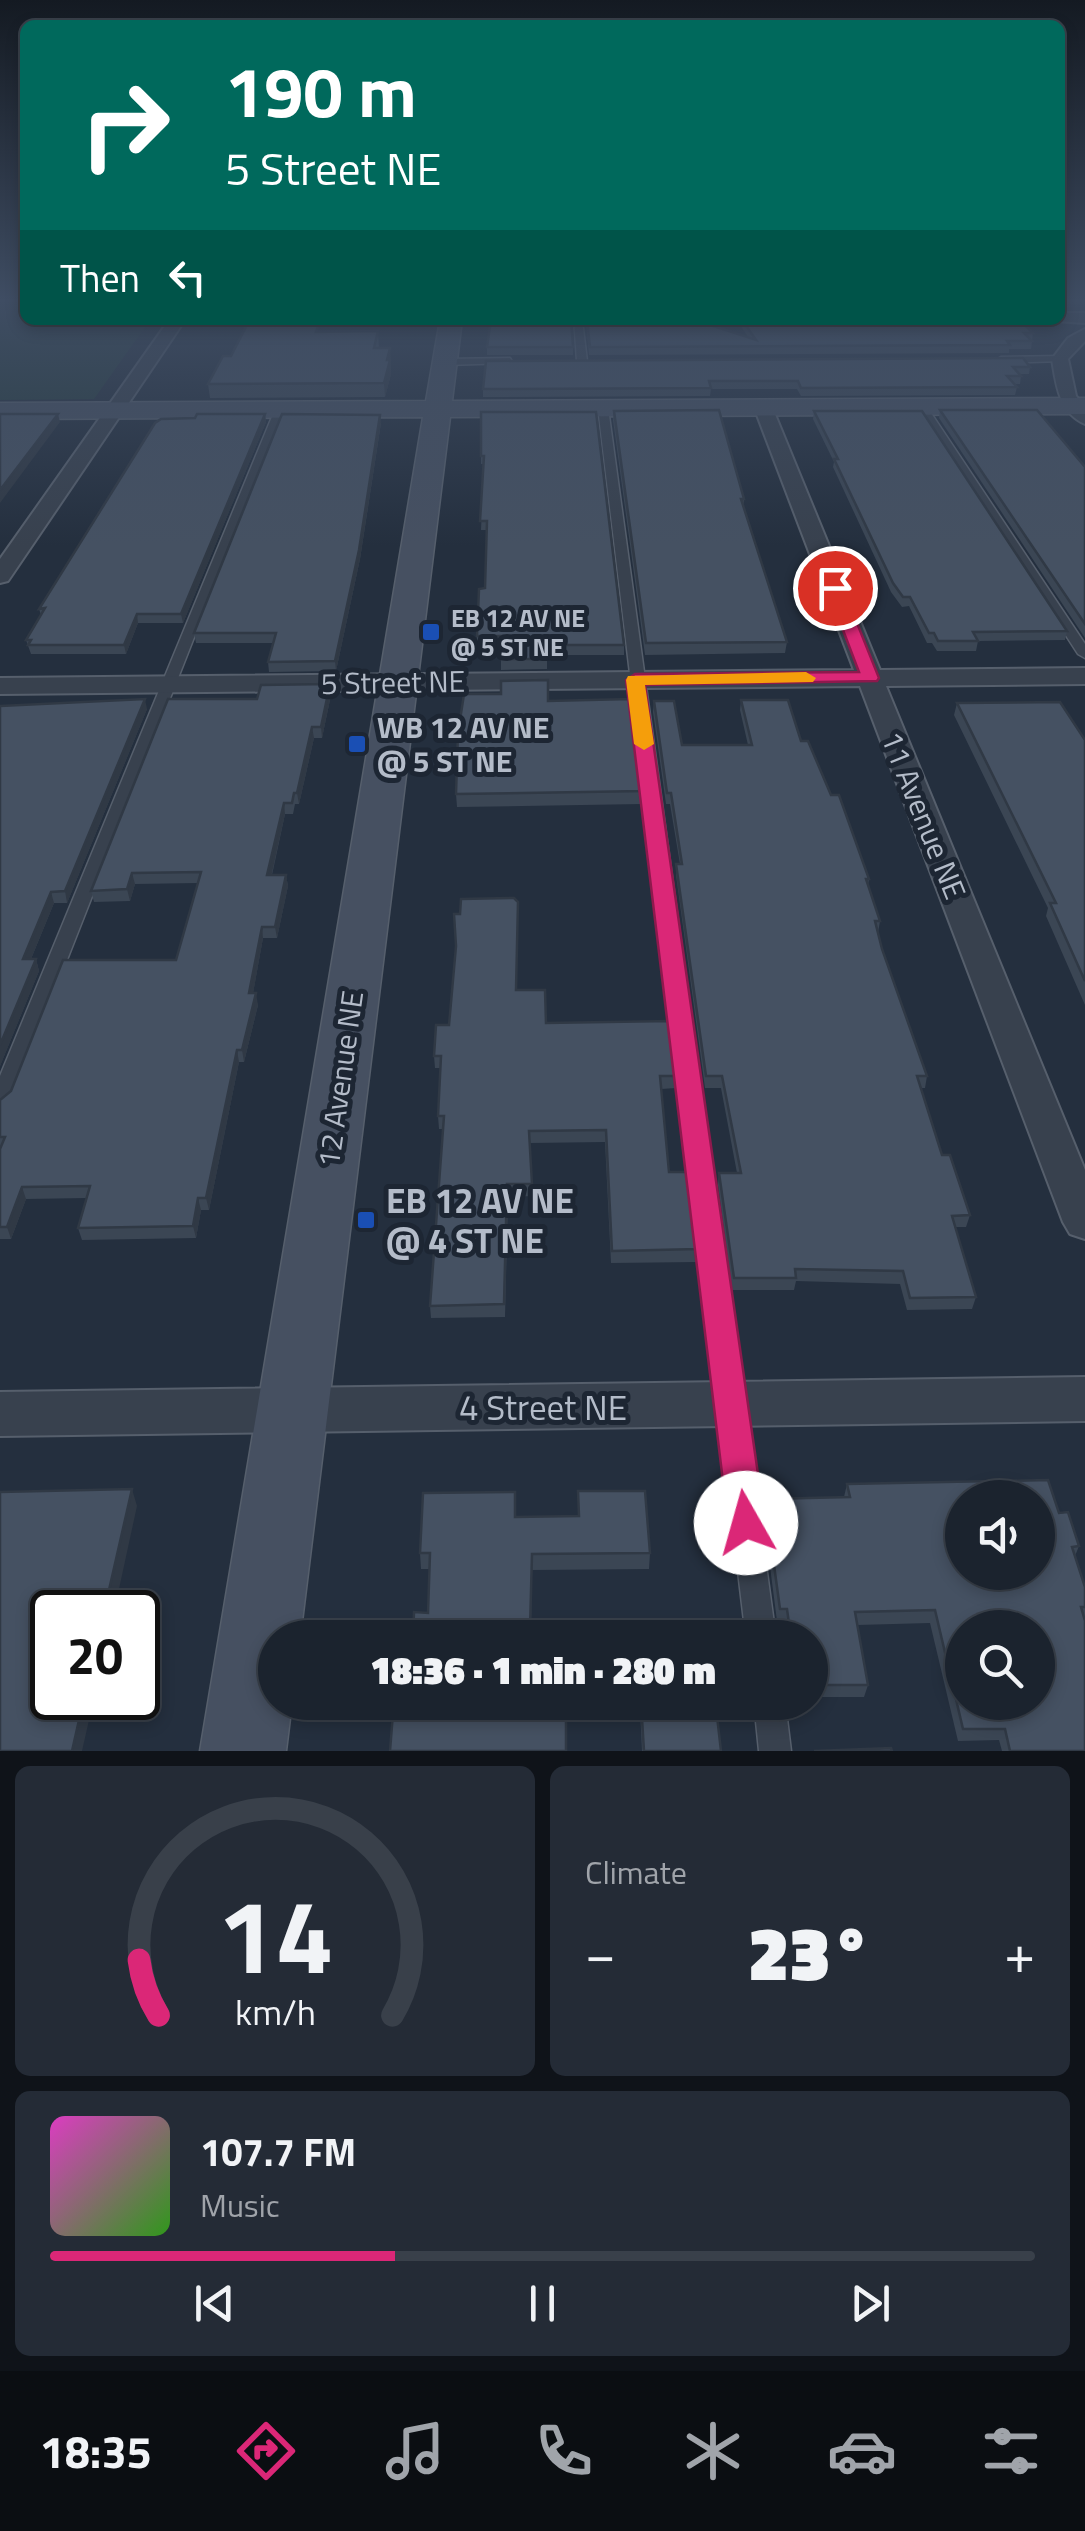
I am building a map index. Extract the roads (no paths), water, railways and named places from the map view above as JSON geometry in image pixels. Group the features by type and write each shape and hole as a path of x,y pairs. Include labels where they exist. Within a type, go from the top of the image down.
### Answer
{"street":[{"path":"0,576 134,383"},
{"path":"1064,383 1067,397 1081,410"},
{"path":"0,411 279,409 442,385 602,408 922,406 1081,410"},
{"name":"12 Avenue NE","path":"243,1751 442,385"},
{"name":"11 Avenue NE","path":"763,407 1085,1222"},
{"name":"5 Street NE","path":"0,686 1085,676"},
{"name":"4 Street NE","path":"0,1414 1085,1399"}],"lane":[{"path":"442,385 450,383"},
{"path":"922,406 1085,654"},
{"path":"602,408 759,1620"},
{"path":"0,1102 279,409"},
{"path":"771,1720 775,1751"}],"place":[{"name":"EB 12 AV NE @ 5 ST NE","path":"431,632"},
{"name":"WB 12 AV NE @ 5 ST NE","path":"357,744"},
{"name":"EB 12 AV NE @ 4 ST NE","path":"366,1220"}]}
